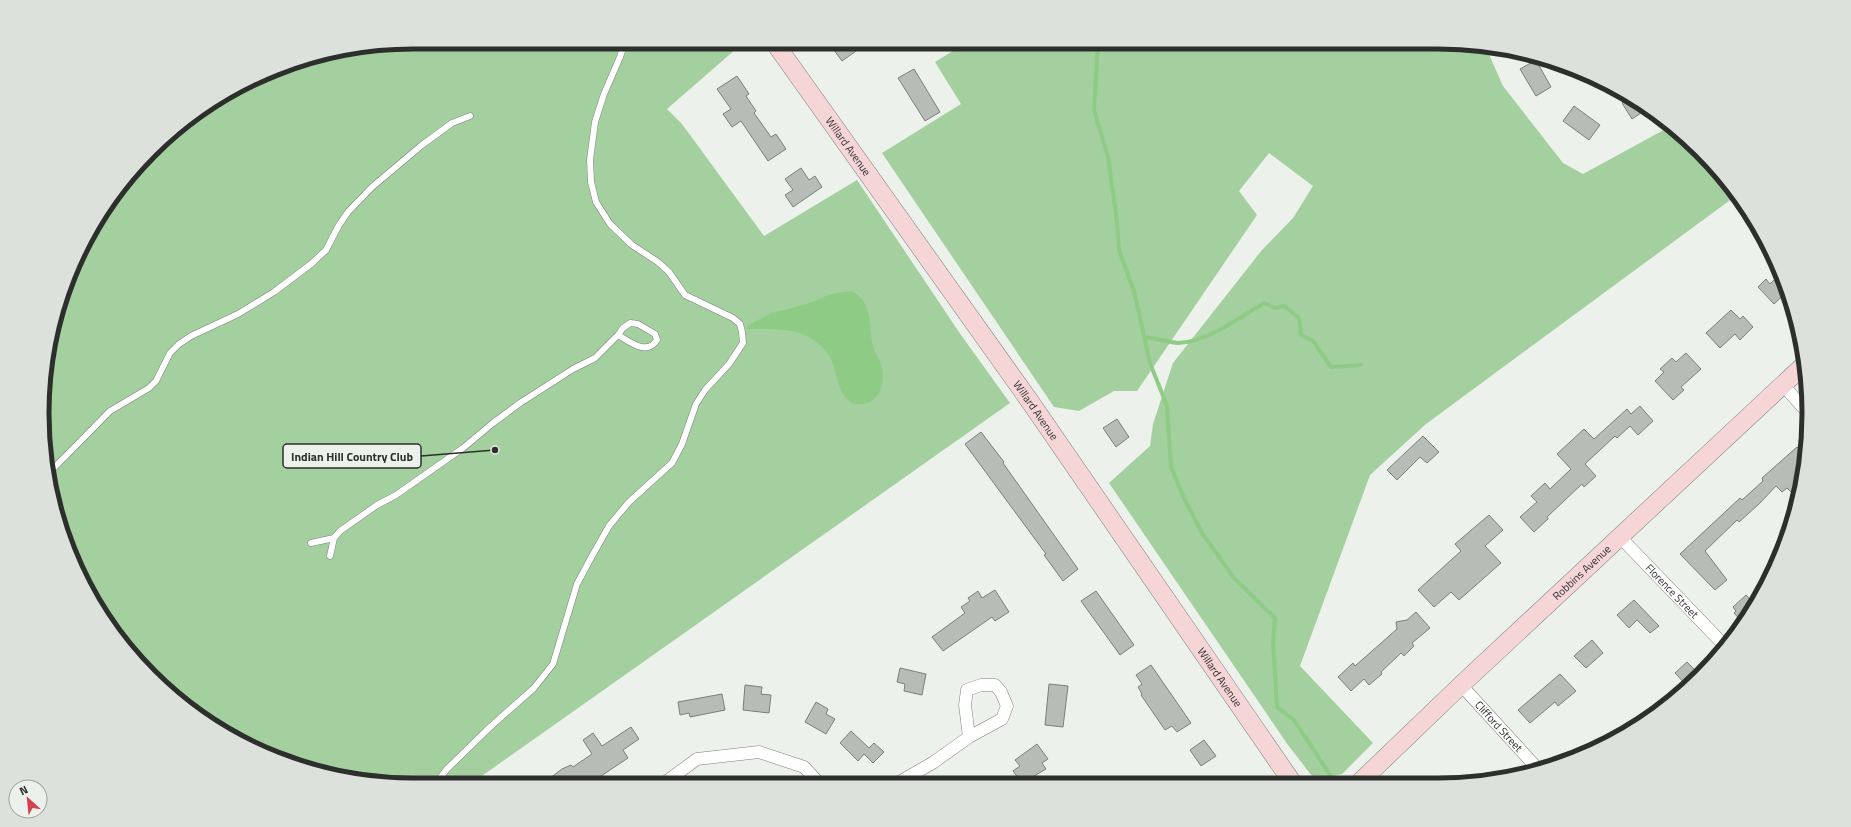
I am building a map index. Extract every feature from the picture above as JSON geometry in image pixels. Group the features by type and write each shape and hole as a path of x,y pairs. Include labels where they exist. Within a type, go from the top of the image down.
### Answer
{"main road":[{"name":"Willard Avenue","path":"779,49 1031,403 1289,778"},
{"name":"Robbins Avenue","path":"1364,778 1461,685 1799,369"}],"street":[{"path":"1783,385 1802,405"},
{"name":"Florence Street","path":"1620,537 1721,642"},
{"path":"906,778 934,762 969,737 1002,719 1007,706 1001,692 995,685 982,685 966,690 964,705 969,737"},
{"name":"Clifford Street","path":"1461,685 1534,765"},
{"path":"671,778 697,759 759,752 804,767 814,778"}],"lane":[{"path":"440,778 446,770 489,728 534,688 553,664 578,584 609,526 629,502 672,463 682,444 696,404 705,390 729,364 742,343 740,324 733,318 685,295 669,272 658,262 632,245 610,224 596,202 591,182 590,160 594,122 623,49"},
{"path":"53,469 110,411 149,388 156,381 170,353 178,344 191,336 238,314 274,292 311,264 326,250 339,225 348,212 372,187 452,123 470,116"},
{"path":"330,556 334,538 340,531 377,505 396,495 463,448 520,403 573,369 595,358 623,328 630,323 638,324 655,334 657,340 654,346 647,348 637,345 618,335"},
{"path":"311,543 334,538"}],"shaded area":[{"path":"414,49 736,49 667,109 682,124 764,236 857,180 961,335 1010,403 479,778 390,777 366,775 319,766 274,750 231,729 211,717 173,688 139,654 110,616 87,575 77,553 68,531 56,485 52,461 49,414 52,366 56,342 68,296 77,274 98,231 110,211 139,173 173,139 211,110 231,98 296,68 319,61 366,52"},
{"path":"956,49 1438,49 1488,53 1503,86 1563,163 1583,174 1665,129 1678,139 1712,173 1732,199 1426,424 1370,475 1300,666 1373,743 1342,774 1324,778 1313,778 1288,745 1109,483 1150,446 1153,424 1173,363 1262,250 1293,218 1313,186 1269,153 1239,191 1257,215 1137,391 1114,391 1079,411 1054,407 882,153 961,104 935,62"},
{"path":"851,291 858,295 867,307 873,347 880,362 883,376 883,382 879,393 870,402 864,404 855,404 849,401 844,395 840,388 830,357 818,343 797,332 775,329 747,329 747,326 771,313 807,304 831,294"}],"building":[{"path":"855,49 856,51 842,61 834,50"},
{"path":"1533,61 1537,63 1551,87 1536,96 1520,69"},
{"path":"914,69 940,112 925,121 898,78"},
{"path":"737,76 749,94 746,96 756,111 754,113 771,137 776,134 786,149 768,161 741,121 732,127 723,114 731,109 717,89"},
{"path":"1625,101 1643,112 1632,119 1622,103"},
{"path":"1574,106 1600,125 1589,140 1563,121"},
{"path":"801,168 809,180 815,176 822,187 793,207 785,195 793,190 785,179"},
{"path":"1776,278 1783,296 1774,304 1758,287 1766,279 1770,284"},
{"path":"1731,310 1740,319 1743,316 1753,327 1740,340 1735,334 1720,348 1706,333"},
{"path":"1686,353 1701,369 1681,387 1684,390 1673,400 1655,381 1664,372 1660,369 1672,358 1676,362"},
{"path":"1640,406 1653,421 1638,435 1630,426 1617,438 1615,436 1585,464 1596,476 1584,487 1582,484 1547,517 1548,519 1534,532 1520,517 1537,502 1531,496 1545,483 1550,489 1571,469 1557,454 1584,429 1594,439 1627,409 1631,414"},
{"path":"1117,419 1129,437 1116,447 1103,428"},
{"path":"981,432 1004,462 1003,463 1078,569 1063,581 1044,555 1046,554 965,444"},
{"path":"1423,436 1439,452 1427,463 1420,457 1397,480 1387,470"},
{"path":"1797,447 1800,450 1793,494 1787,488 1782,492 1776,486 1759,504 1739,522 1737,520 1705,551 1727,580 1715,590 1680,554 1740,498 1742,500 1763,481 1762,478"},
{"path":"1489,515 1503,530 1485,546 1501,563 1459,600 1451,592 1434,607 1418,590 1461,551 1455,544"},
{"path":"995,590 1009,612 995,621 992,617 943,651 932,637 965,613 961,607 970,601 968,598 978,591 982,598"},
{"path":"1096,591 1134,645 1120,655 1081,601"},
{"path":"1746,595 1751,600 1739,619 1734,613 1736,611 1733,607"},
{"path":"1634,600 1659,626 1650,633 1637,620 1629,628 1617,615"},
{"path":"1416,612 1430,628 1412,643 1414,646 1404,656 1401,653 1381,672 1382,674 1369,685 1364,679 1351,691 1338,677 1353,663 1355,666 1397,629 1396,622 1407,620"},
{"path":"1592,640 1603,653 1586,668 1574,656"},
{"path":"1687,662 1696,670 1684,682 1675,673"},
{"path":"1151,665 1191,723 1177,732 1172,726 1165,730 1141,695 1142,694 1138,687 1142,684 1136,675"},
{"path":"900,668 926,674 922,695 904,691 905,684 897,682"},
{"path":"1560,674 1576,691 1558,706 1555,702 1530,723 1518,710"},
{"path":"1049,684 1068,686 1063,727 1045,725"},
{"path":"745,685 762,687 761,694 771,695 769,713 743,710"},
{"path":"722,694 725,710 690,717 689,713 680,715 678,702"},
{"path":"816,702 828,709 826,714 835,719 826,734 805,722"},
{"path":"631,727 639,739 623,750 628,758 598,778 550,778 562,769 571,765 573,767 592,754 583,740 593,733 602,746"},
{"path":"851,731 869,748 874,743 884,752 873,763 864,754 858,761 840,743"},
{"path":"1204,740 1216,756 1201,766 1190,750"},
{"path":"1037,744 1048,759 1042,763 1046,769 1031,778 1018,778 1013,771 1020,766 1015,760"}],"waterway":[{"path":"1098,49 1094,110 1108,157 1117,222 1119,250 1134,291 1150,363 1167,406 1171,467 1183,496 1202,533 1234,578 1275,618 1273,642 1277,707 1294,720 1330,775"},
{"path":"1144,337 1178,343 1200,339 1234,322 1264,303 1275,308 1284,306 1299,318 1301,335 1313,341 1331,367 1361,365"}],"place":[{"name":"Indian Hill Country Club","path":"495,450"}]}
